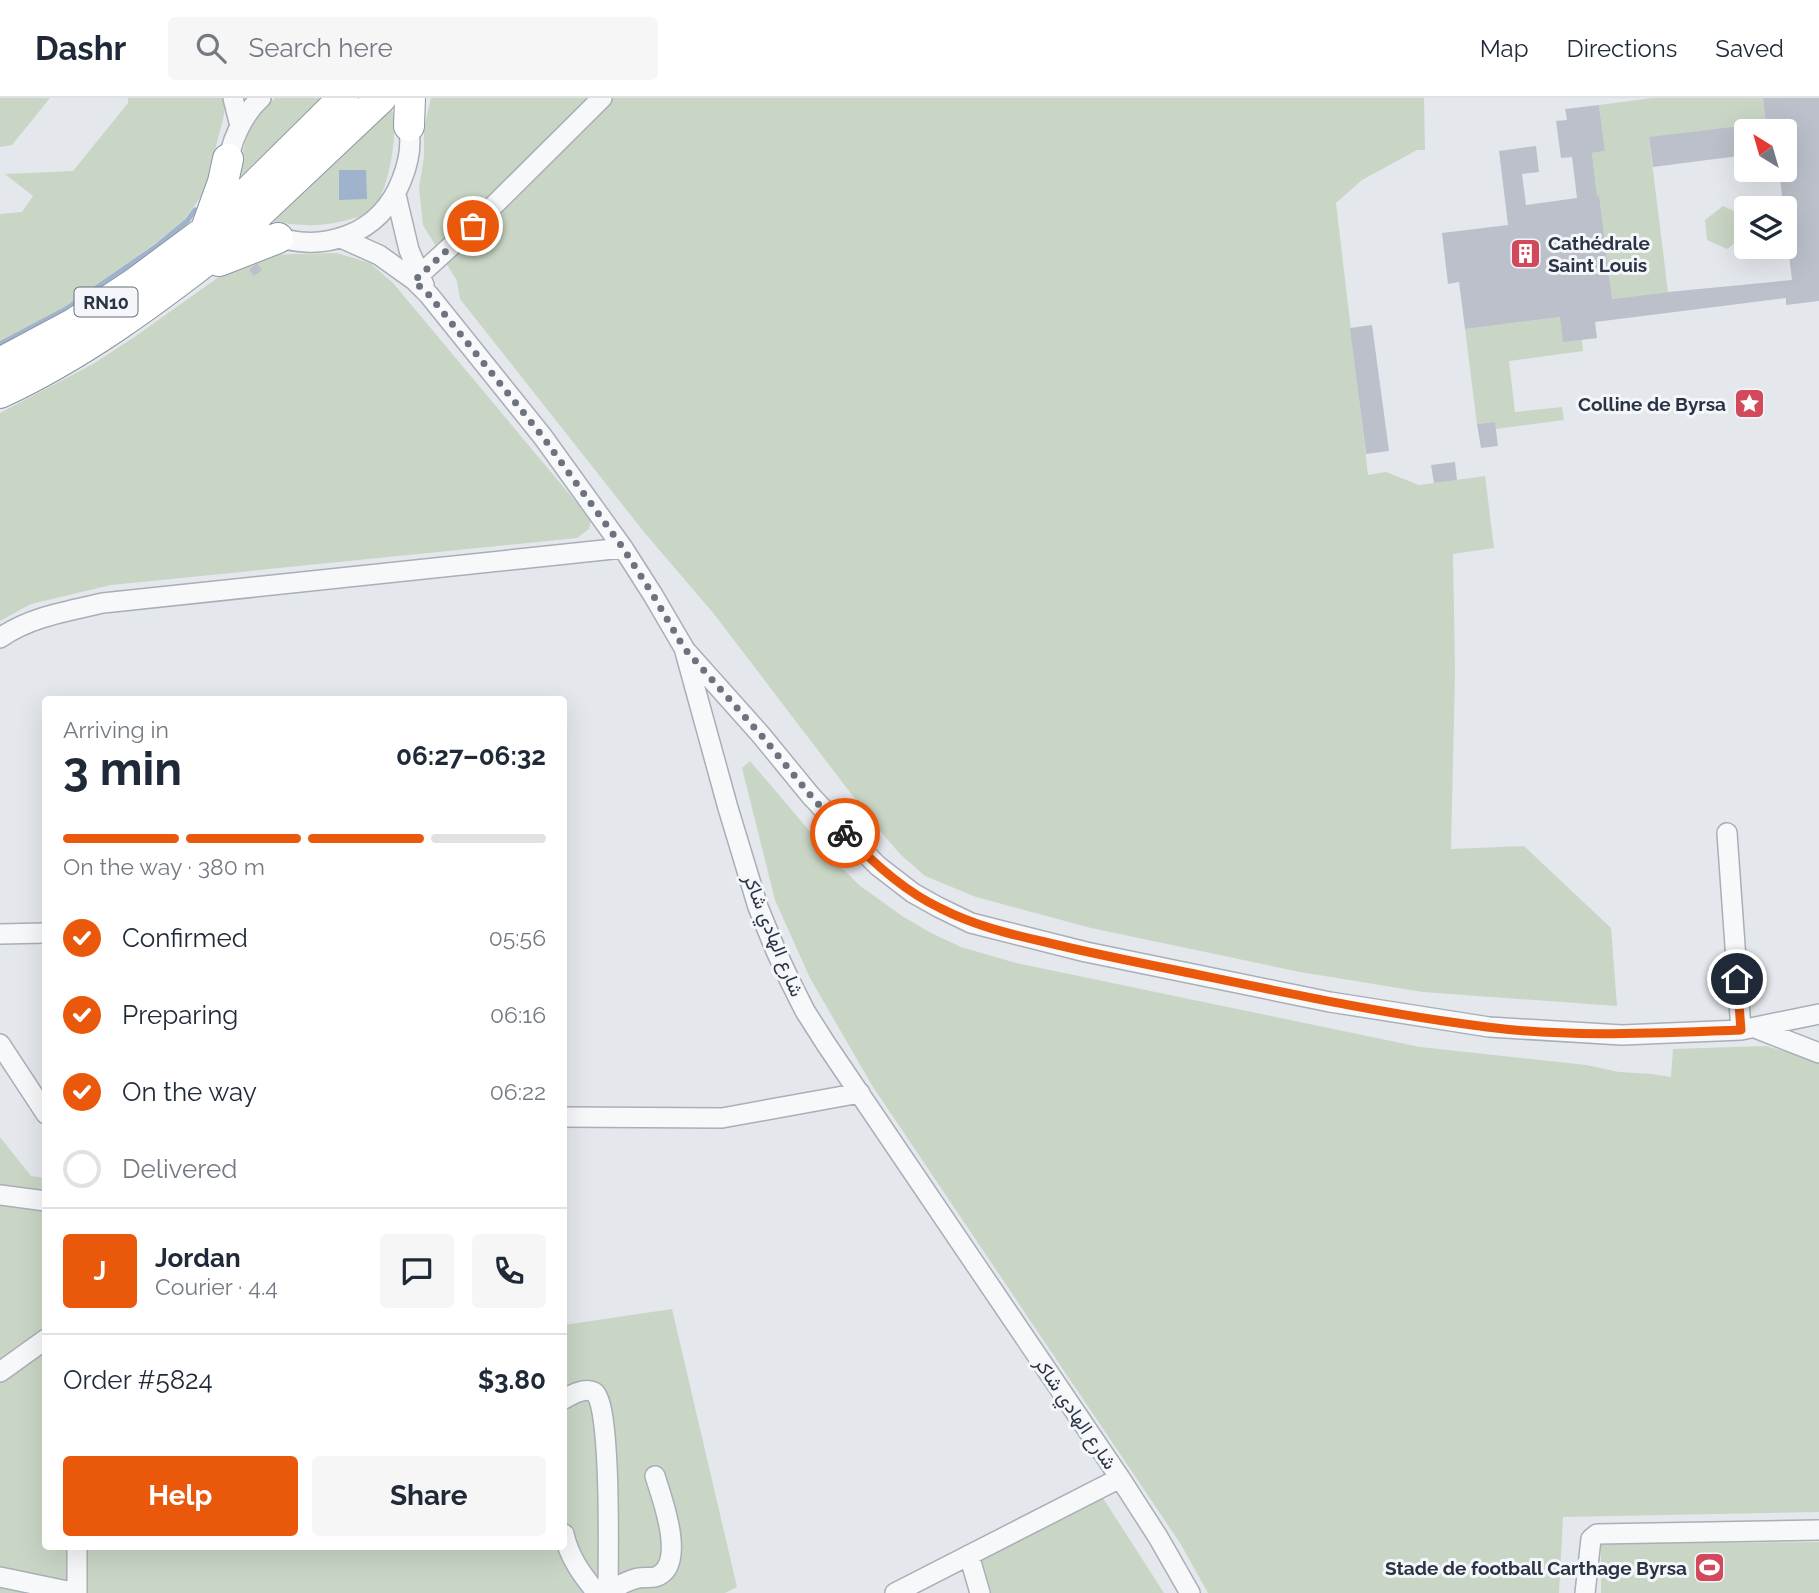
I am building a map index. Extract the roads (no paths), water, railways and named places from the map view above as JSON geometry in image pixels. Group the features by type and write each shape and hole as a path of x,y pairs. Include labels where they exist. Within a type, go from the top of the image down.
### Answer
{"highway":[{"name":"RN10","path":"0,393 83,348 148,306 221,249 239,217 343,98"},
{"name":"RN10","path":"0,363 73,324 135,283 205,231 239,217 381,98"},
{"path":"205,231 229,159"},
{"path":"193,272 278,237"}],"street":[{"path":"233,98 240,126"},
{"path":"261,98 240,126 229,159 227,186 239,217 278,237 309,243 341,239 363,228 382,214 396,195 409,162 410,112 398,98"},
{"path":"396,195 416,278 473,226 602,98"},
{"name":"شارع الهادي شاكر","path":"341,239 379,255 416,278 543,437 623,548 653,595 684,648 742,858 776,951 805,1011 1120,1478 1190,1593"},
{"path":"0,638 30,622 60,612 103,603 623,548"},
{"path":"684,648 811,796 878,866 913,893 971,923 1086,952 1317,999 1489,1027 1622,1035 1748,1029 1819,1014"},
{"path":"1727,832 1748,1029"},
{"path":"0,934 42,933"},
{"path":"1748,1029 1819,1053"},
{"path":"0,1044 42,1108"},
{"path":"567,1117 722,1118 860,1093"},
{"path":"0,1195 42,1200"},
{"path":"0,1372 42,1342"},
{"path":"567,1398 589,1390 598,1397 608,1486 609,1593"},
{"path":"609,1593 636,1578 654,1577 664,1572 669,1565 672,1552 666,1511 655,1476"},
{"path":"895,1593 1120,1478"},
{"path":"1585,1593 1591,1539 1597,1534 1819,1530"},
{"path":"567,1543 583,1576 597,1593"},
{"path":"0,1577 77,1593 77,1550"},
{"path":"969,1555 980,1593"}],"water":[{"path":"339,170 366,170 367,199 339,200"}],"waterway":[{"path":"0,344 66,309 158,245 187,221 195,210"}],"place":[{"name":"Cathédrale Saint Louis","path":"1525,254"},
{"name":"Colline de Byrsa","path":"1749,404"},
{"name":"Stade de football Carthage Byrsa","path":"1710,1568"}]}
